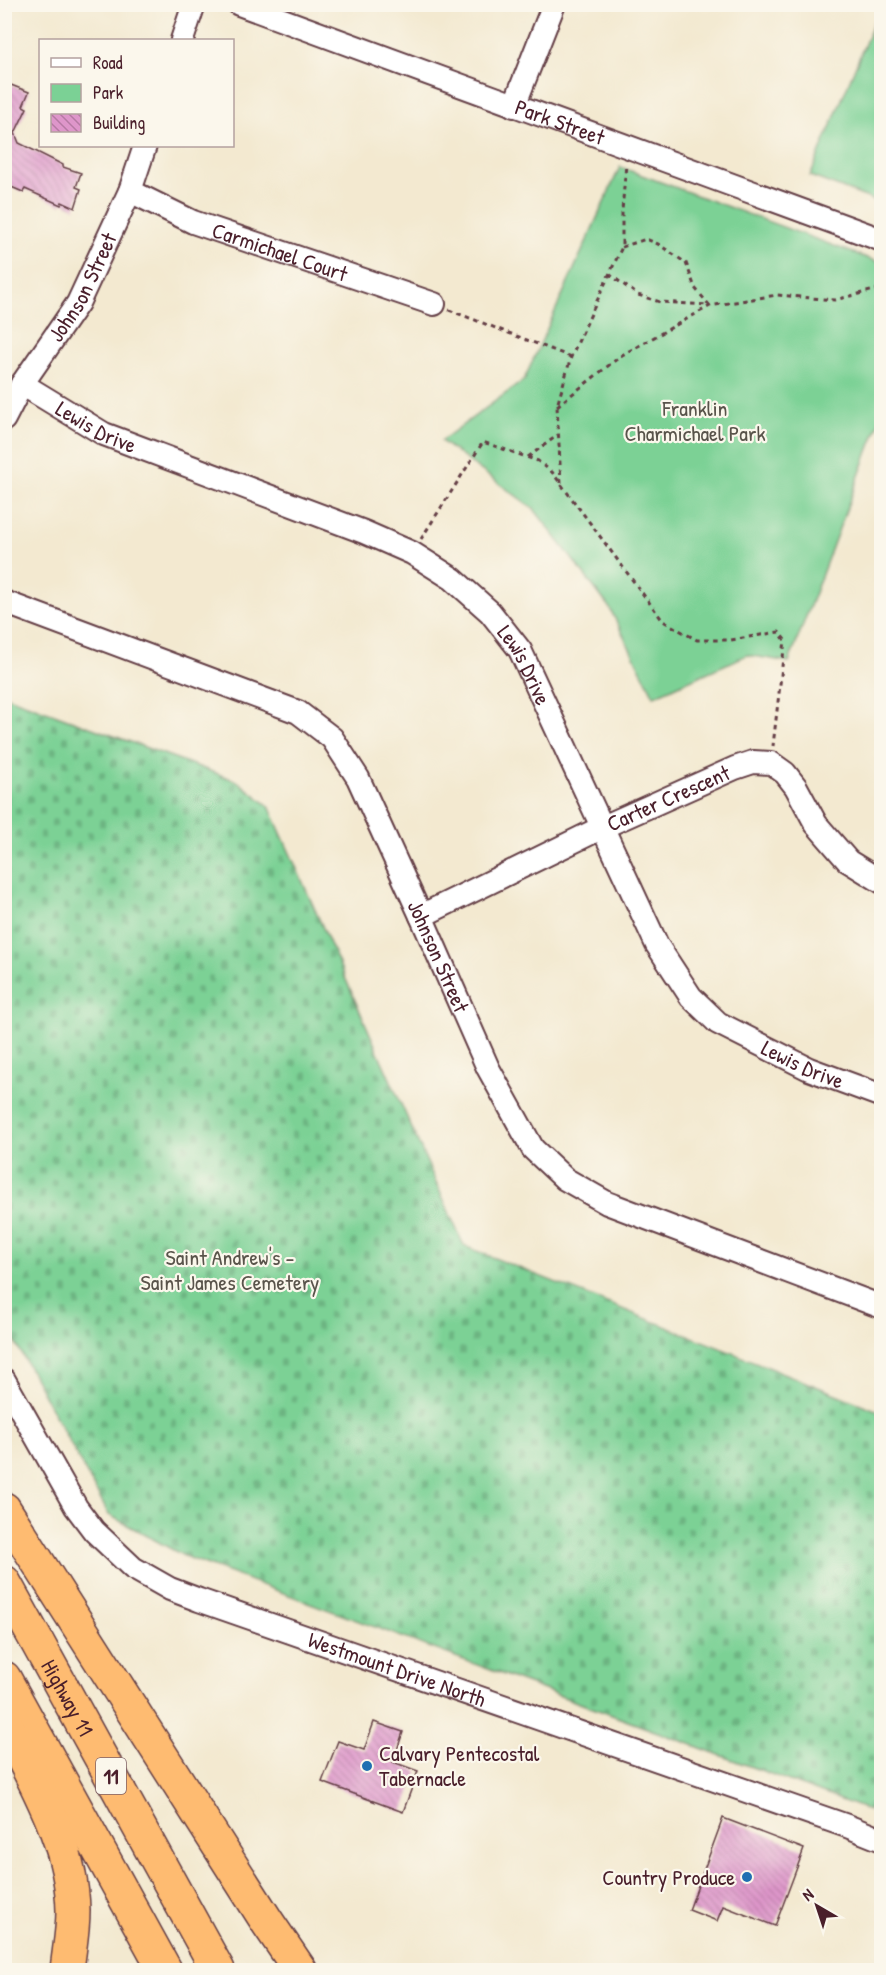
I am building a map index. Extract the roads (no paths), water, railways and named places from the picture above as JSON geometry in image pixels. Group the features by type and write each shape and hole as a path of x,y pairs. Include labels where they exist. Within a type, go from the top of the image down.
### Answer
{"highway":[{"path":"4,1509 194,1809 300,1971"},
{"name":"Highway 11","path":"4,1582 218,1971"},
{"name":"Highway 11","path":"4,1678 165,1971"},
{"path":"4,1721 51,1815 66,1860 73,1910 67,1971"}],"street":[{"path":"182,39 194,4"},
{"name":"Park Street","path":"239,4 882,240"},
{"path":"514,106 554,4"},
{"name":"Johnson Street","path":"4,419 22,384 78,303 129,191 145,147"},
{"name":"Carmichael Court","path":"129,191 193,222 434,304"},
{"name":"Lewis Drive","path":"22,384 105,434 364,532 412,553 453,579 490,612 520,650 657,945 691,997 718,1023 808,1069 882,1096"},
{"name":"Johnson Street","path":"4,602 298,712 332,738 358,778 422,916 488,1068 533,1149 566,1179 607,1203 882,1307"},
{"name":"Carter Crescent","path":"422,916 603,827 753,762 771,763 784,773 796,787 816,824 848,861 882,882"},
{"name":"Westmount Drive North","path":"4,1380 76,1507 112,1550 144,1576 199,1600 882,1840"}],"place":[{"name":"Calvary Pentecostal Tabernacle","path":"367,1766"},
{"name":"Country Produce","path":"747,1877"}],"park label":[{"name":"Franklin Charmichael Park","path":"695,420"},
{"name":"Saint Andrew's - Saint James Cemetery","path":"230,1270"}]}
